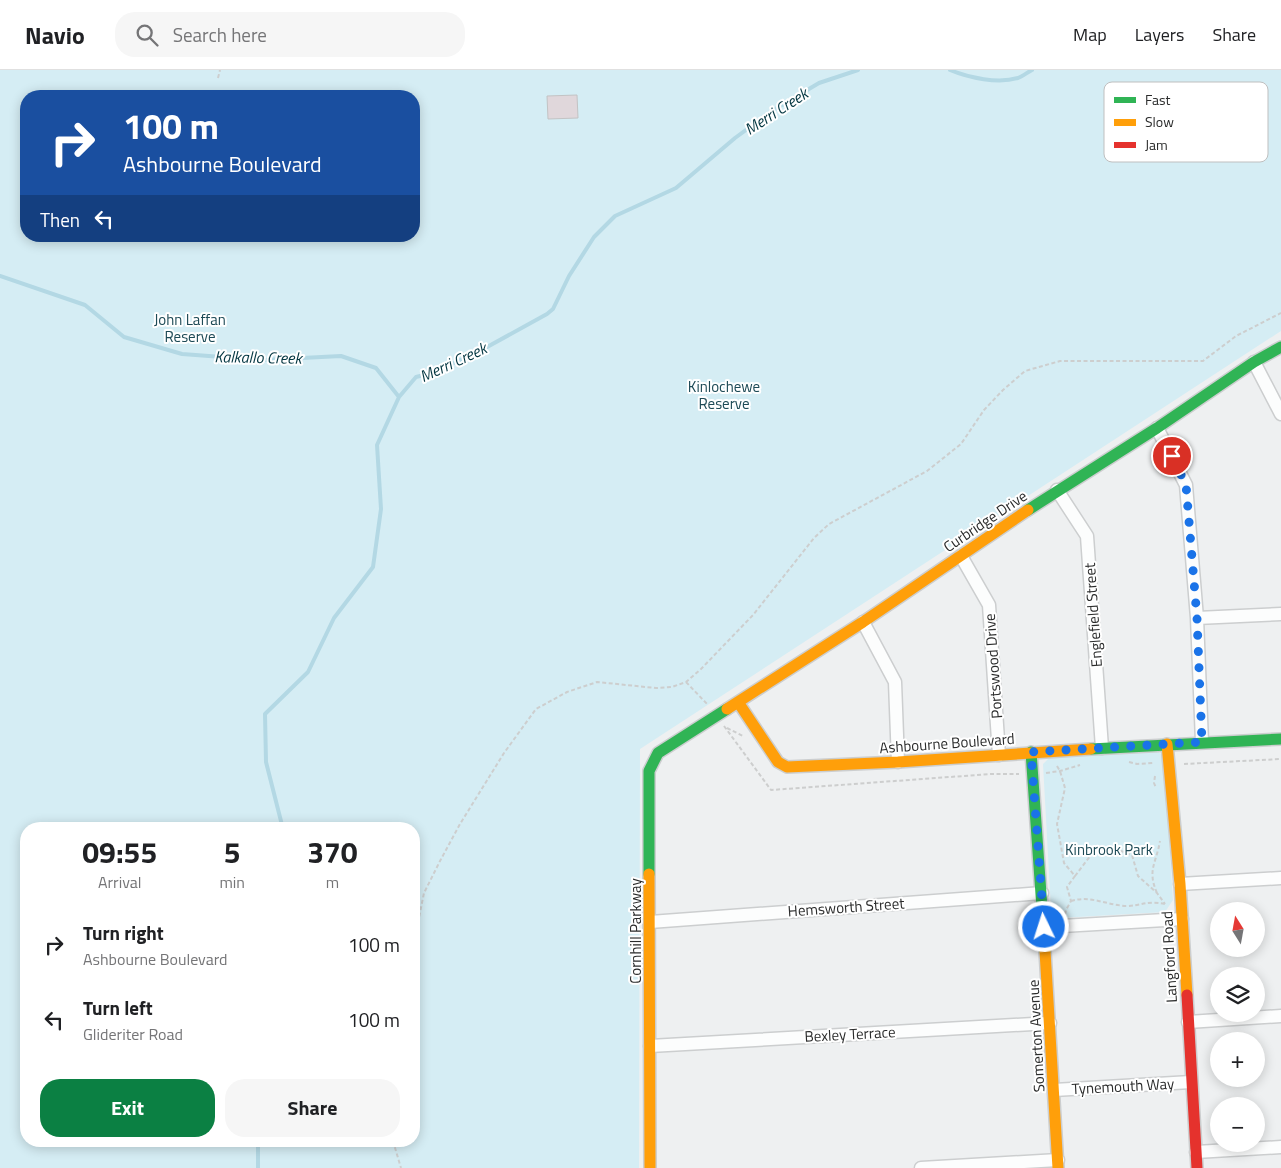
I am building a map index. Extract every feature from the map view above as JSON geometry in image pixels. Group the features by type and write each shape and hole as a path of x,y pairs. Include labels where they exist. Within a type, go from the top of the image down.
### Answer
{"street":[{"name":"Curbridge Drive","path":"711,719 863,622 1057,490 1157,428 1254,362 1281,346"},
{"path":"1254,362 1281,414"},
{"path":"1157,428 1186,485 1197,618 1202,742"},
{"name":"Englefield Street","path":"1057,490 1087,536 1102,748"},
{"name":"Portswood Drive","path":"961,556 989,605 999,755"},
{"path":"1197,618 1281,614"},
{"path":"863,622 895,682 898,762"},
{"name":"Ashbourne Boulevard","path":"738,702 778,762 787,767 1281,739"},
{"name":"Cornhill Parkway","path":"650,1168 649,771 658,753 711,719"},
{"name":"Langford Road","path":"1167,744 1180,884 1197,1168"},
{"name":"Somerton Avenue","path":"1031,752 1042,892 1058,1164"},
{"path":"1180,884 1281,878"},
{"name":"Hemsworth Street","path":"650,922 1042,892"},
{"path":"1044,927 1182,919"},
{"path":"1188,1022 1281,1016"},
{"name":"Bexley Terrace","path":"650,1046 1050,1023"},
{"name":"Tynemouth Way","path":"1054,1090 1191,1082"},
{"path":"1196,1152 1281,1147"},
{"path":"921,1168 1058,1164"}],"path":[{"path":"218,78 220,70"},
{"path":"420,913 424,893 460,824 504,753 536,709 567,692 597,682 656,688 686,682 753,615 814,538 829,524 927,471 961,444 984,410 1003,390 1025,372 1060,361 1204,361 1236,336 1281,313"},
{"path":"686,682 706,702 711,719"},
{"path":"1157,791 1154,783 1156,763 1167,744"},
{"path":"1168,765 1281,758"},
{"path":"1056,764 1065,788 1057,824 1064,863 1075,876"},
{"path":"1066,926 1066,910 1071,902 1084,899 1127,906 1151,901 1165,904 1153,885 1152,869 1159,850 1162,834"},
{"path":"1071,902 1067,887 1094,851 1110,847 1132,855 1138,876 1157,893"},
{"path":"395,1147 400,1168"}],"green space":[{"name":"Kinlochewe Reserve","path":"0,70 1281,70 1281,331 640,749 639,1168 0,1168"},
{"name":"Kinbrook Park","path":"1157,750 1164,758 1173,900 1165,912 1060,918 1051,910 1043,764 1050,757"}],"building":[{"path":"577,95 578,118 548,119 547,96"}],"waterway":[{"name":"Merri Creek","path":"281,822 266,762 265,714 308,672 334,618 373,567 381,509 377,445 399,397 416,377 432,373 478,352 553,309 569,276 594,237 615,216 676,188 735,138 772,111 819,83 858,70"},
{"name":"Merri Creek","path":"950,70 975,78 993,80 1018,78 1032,70"},
{"name":"Kalkallo Creek","path":"0,276 85,305 124,337 182,354 263,360 341,356 376,368 399,397"},
{"name":"Merri Creek","path":"258,1147 258,1168"}],"traffic: fast":[{"path":"1028,510 1157,428 1254,362 1281,347"},
{"path":"649,874 649,771 658,753 727,709"},
{"path":"1091,749 1281,739"},
{"path":"1031,752 1045,951"}],"traffic: slow":[{"path":"727,709 863,622 1028,510"},
{"path":"738,702 778,762 787,767 898,762 1091,749"},
{"path":"1167,744 1180,884 1187,995"},
{"path":"649,874 650,1168"},
{"path":"1045,951 1058,1168"}],"traffic: jam":[{"path":"1187,995 1197,1168"}],"route":[{"path":"1044,927 1031,752 1202,742 1197,618 1186,485 1172,456"}],"park label":[{"name":"John Laffan Reserve","path":"190,328"}]}
